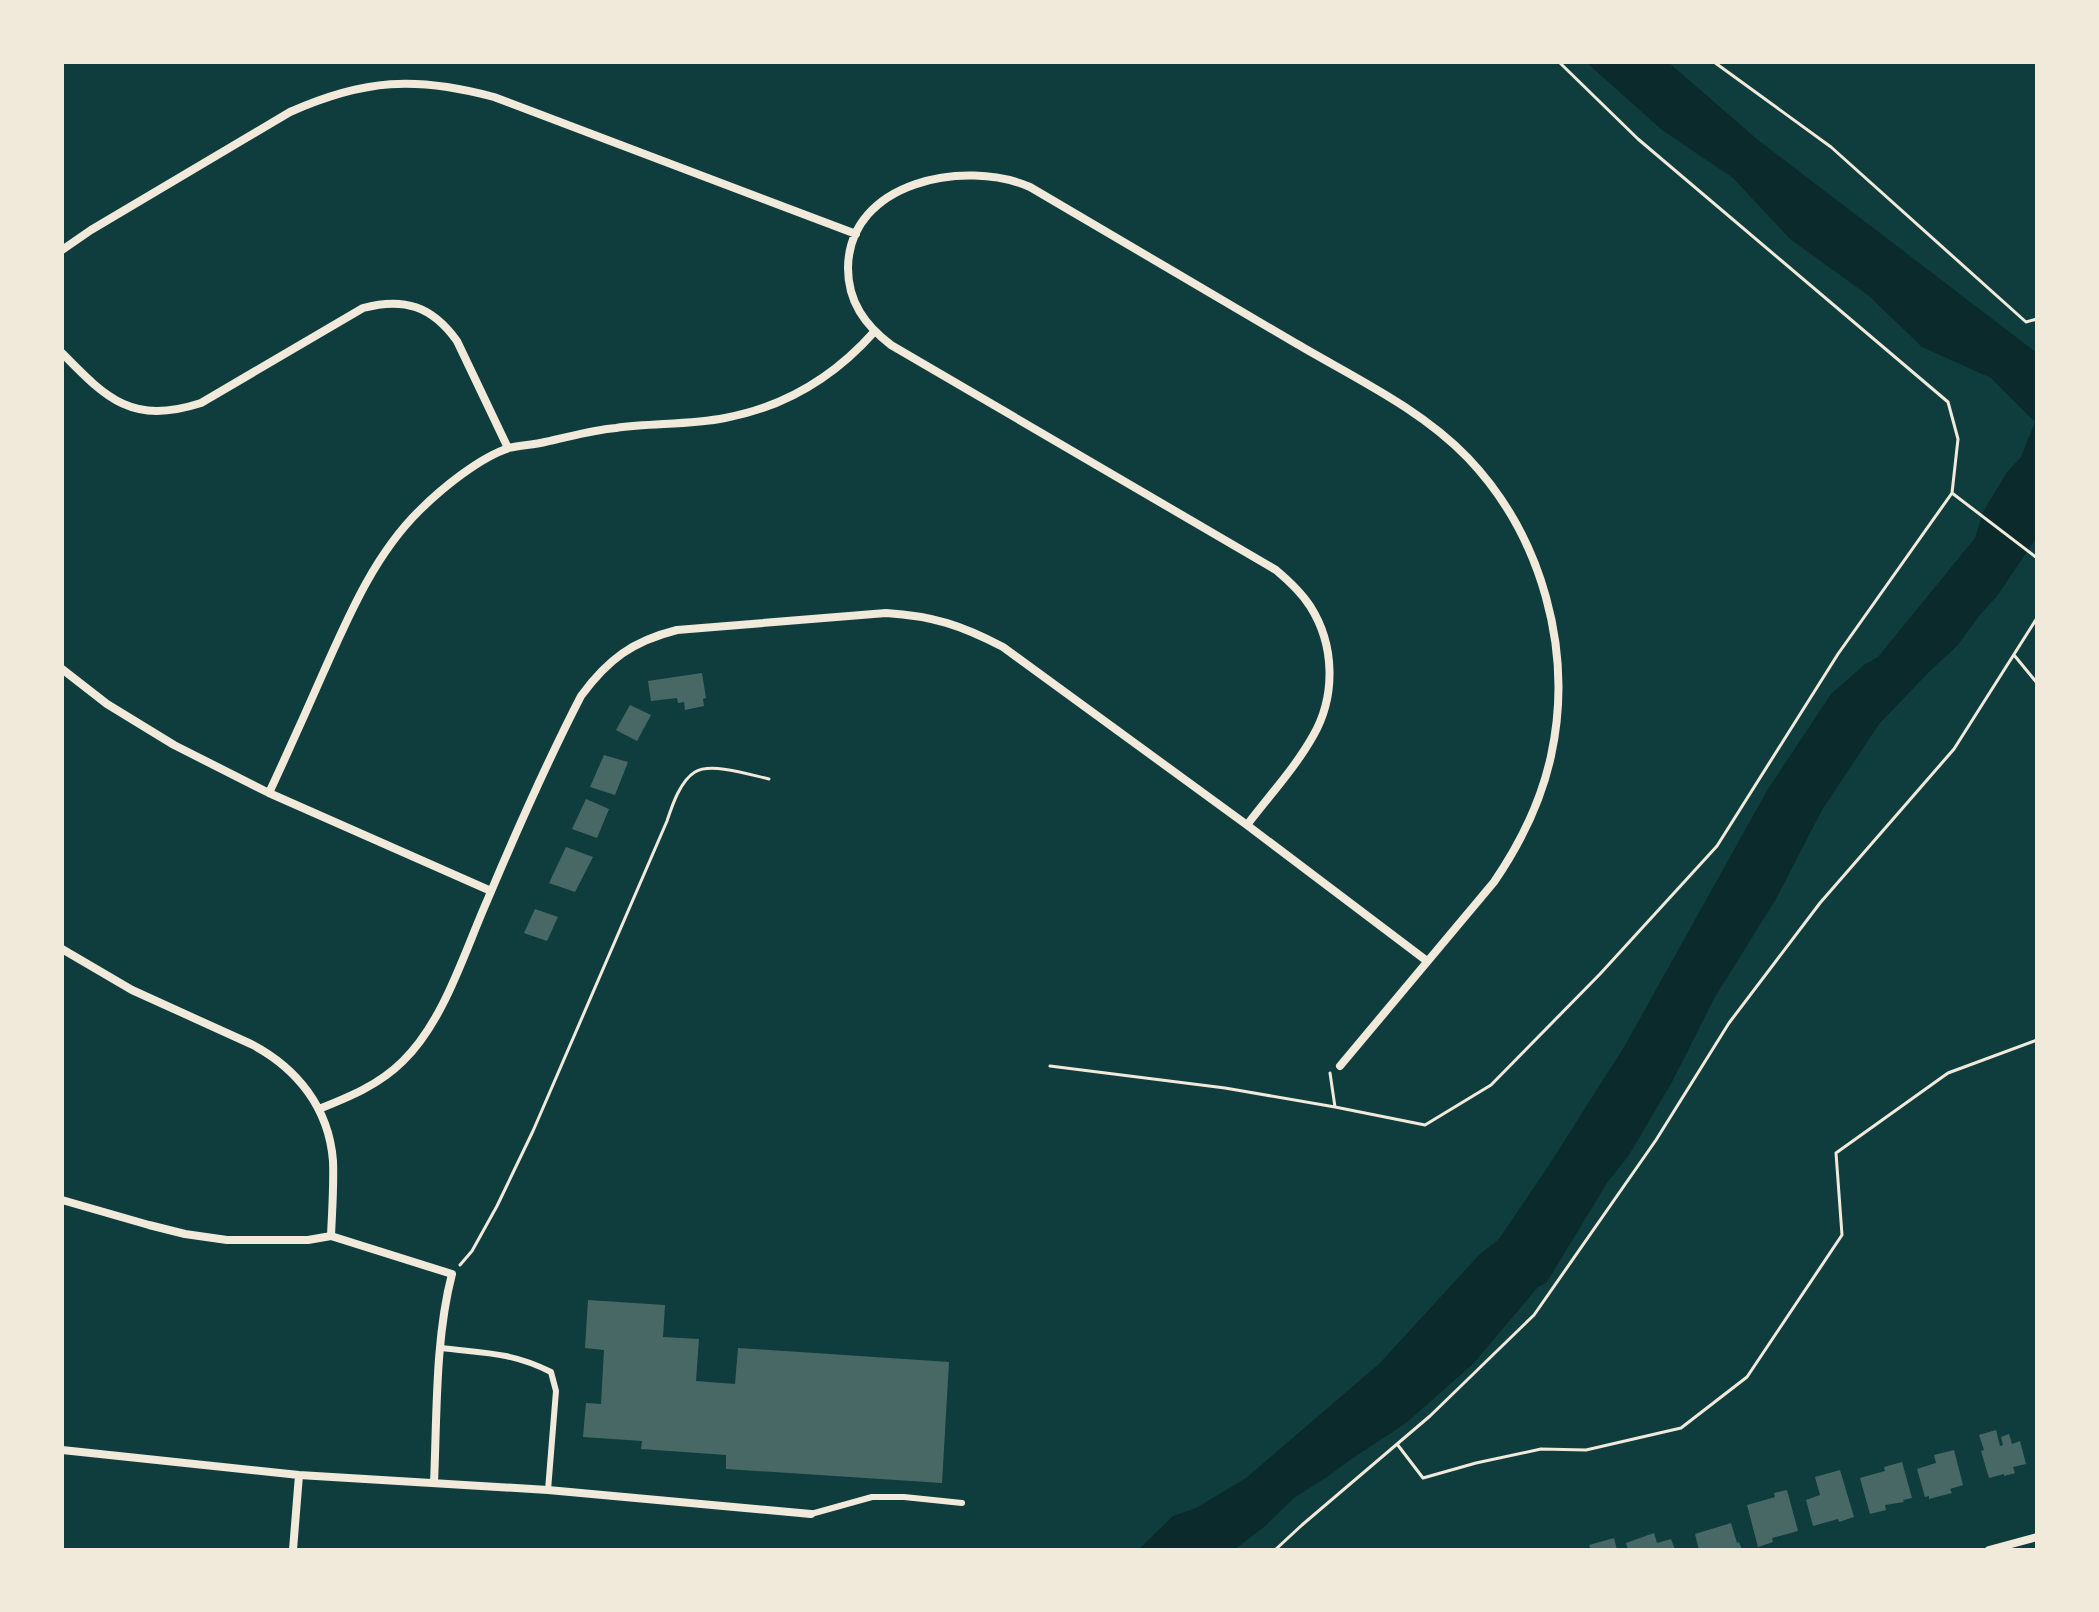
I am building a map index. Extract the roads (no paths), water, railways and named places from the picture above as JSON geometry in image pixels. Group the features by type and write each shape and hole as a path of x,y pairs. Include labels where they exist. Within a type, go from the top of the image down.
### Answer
{"street":[{"path":"62,250 290,112 323,97 393,83 428,83 494,97 856,234"},
{"path":"1247,825 1306,749 1324,712 1330,666 1326,644 1310,606 1295,586 1276,570 874,332 857,308 848,279 848,260 862,223 890,196 950,175 996,176 1022,184 1385,395 1443,435 1490,485 1510,513 1529,549 1551,614 1559,688 1551,757 1540,795 1516,847 1494,882 1340,1066"},
{"path":"62,353 97,388 114,400 147,410 181,409 201,403 363,308 381,303 415,306 446,326 457,341 508,448"},
{"path":"269,793 359,595 399,533 450,484 477,464 508,448 616,427 722,419 786,400 837,369 874,332"},
{"path":"319,1109 353,1096 379,1081 422,1041 437,1016 581,696 595,676 614,658 645,640 677,630 886,613 947,621 974,631 1003,647 1427,961"},
{"path":"62,669 107,704 174,745 269,793 491,891"},
{"path":"62,949 132,990 269,1053 288,1068 319,1109 329,1138 333,1162 331,1236"},
{"path":"62,1200 185,1234 227,1240 291,1241 331,1236 452,1274 446,1296 441,1348 434,1483"},
{"path":"62,1450 299,1475 548,1490 811,1514"},
{"path":"293,1550 299,1475"},
{"path":"1989,1550 2037,1537"}],"lane":[{"path":"441,1348 511,1356 551,1372 556,1391 548,1490"},
{"path":"811,1514 872,1497 962,1503"}],"water":[{"path":"1586,62 1668,62 1758,140 2037,353 2037,537 1997,596 1957,646 1879,724 1822,810 1776,899 1715,997 1672,1082 1547,1282 1538,1287 1473,1364 1406,1423 1294,1498 1234,1550 1138,1550 1173,1516 1196,1508 1246,1478 1380,1363 1479,1255 1499,1239 1624,1047 1768,789 1831,694 1878,657 1975,538 1983,512 2007,472 2021,457 2035,422 1991,378 1922,347 1869,296 1790,239 1733,178 1662,130"}]}
